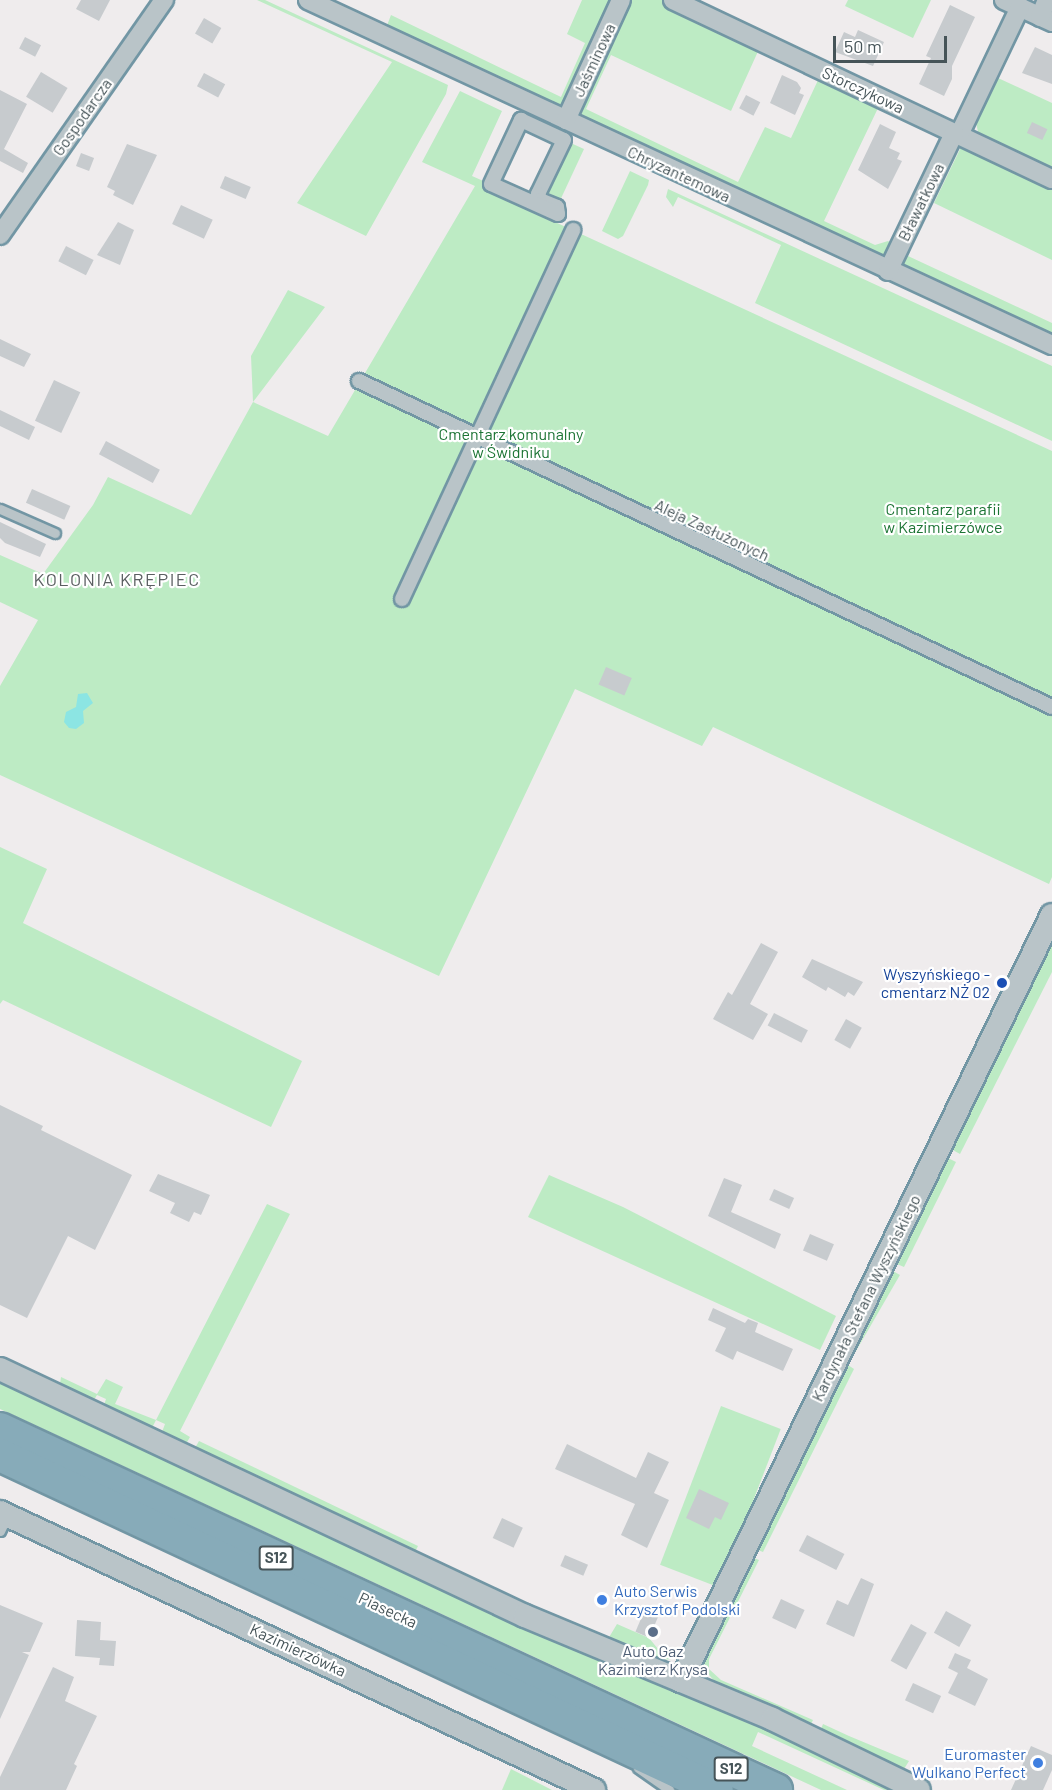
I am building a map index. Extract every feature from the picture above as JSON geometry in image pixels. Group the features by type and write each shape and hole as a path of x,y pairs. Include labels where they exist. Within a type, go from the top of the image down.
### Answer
{"highway":[{"name":"Piasecka","path":"0,1429 776,1790"},
{"name":"Piasecka","path":"0,1455 717,1790"}],"street":[{"name":"Gospodarcza","path":"0,235 164,0"},
{"name":"Chryzantemowa","path":"308,0 888,271 1052,345"},
{"name":"Jaśminowa","path":"566,120 621,0"},
{"name":"Storczykowa","path":"673,0 1052,179"},
{"name":"Bławatkowa","path":"888,271 957,134 1012,4"},
{"path":"1012,4 1046,13"},
{"path":"521,120 564,140 538,194 540,200 557,207 558,214 491,184 521,120"},
{"path":"402,599 573,230"},
{"name":"Aleja Zasłużonych","path":"359,381 477,439 1052,707"},
{"name":"Kardynała Stefana Wyszyńskiego","path":"681,1681 1052,915"},
{"path":"0,1369 525,1616 812,1737 919,1790"},
{"name":"Kazimierzówka","path":"2,1520 594,1790"}],"lane":[{"path":"0,509 55,533"},
{"path":"583,1728 669,1790"}],"green space":[{"path":"257,0 265,0 448,85 446,94 366,236 297,203 392,62"},
{"path":"582,0 615,0 560,107 386,28 391,15 561,97 585,43 567,34"},
{"path":"628,0 663,0 760,47 731,111 611,55 586,109 738,182 765,127 791,138 819,78 879,106 824,221 875,245 888,241 894,245 885,257 580,117"},
{"path":"848,0 931,0 913,38 845,6"},
{"path":"998,78 1052,103 1052,168 978,132 976,122"},
{"path":"460,91 502,111 472,176 558,214 555,222 1052,451 1052,877 1049,884 713,727 702,746 575,689 439,976 0,775 0,686 38,620 0,602 0,555 43,574 93,505 108,477 191,515 253,402 328,436 475,186 422,162"},
{"path":"564,140 584,149 557,207 540,200"},
{"path":"962,145 1052,187 1052,260 934,203"},
{"path":"630,171 649,180 623,236 618,239 602,231"},
{"path":"668,189 1052,366 1052,441 755,303 781,245 678,197 673,207 666,197"},
{"path":"905,249 910,252 908,256 1052,323 1052,337 903,267"},
{"path":"288,290 325,307 253,402 251,356"},
{"path":"0,847 47,869 23,923 302,1061 271,1127 3,1000 0,1004"},
{"path":"1052,944 1052,972 960,1154 951,1149"},
{"path":"948,1158 956,1162 904,1267 897,1264"},
{"path":"549,1175 623,1207 836,1316 820,1350 528,1217"},
{"path":"267,1204 290,1214 180,1431 190,1437 186,1444 162,1432 165,1424 156,1420"},
{"path":"893,1271 900,1275 852,1357 846,1353"},
{"path":"848,1365 854,1369 763,1552 758,1550"},
{"path":"61,1377 97,1394 106,1379 123,1387 115,1404 156,1420 152,1428 104,1405 106,1399 97,1395 94,1400 60,1384"},
{"path":"0,1382 808,1745 899,1790 884,1790 758,1732 752,1746 847,1790 821,1790 0,1409"},
{"path":"721,1406 781,1429 720,1588 660,1565"},
{"path":"199,1441 418,1546 415,1552 195,1448"},
{"path":"754,1558 759,1560 709,1659 709,1669 721,1680 813,1720 811,1724 716,1683 704,1669 705,1659"},
{"path":"617,1624 649,1638 663,1655 672,1659 660,1660 608,1639"},
{"path":"823,1724 909,1761 904,1769 821,1729"},
{"path":"511,1769 552,1790 502,1790"}],"water":[{"path":"87,693 93,703 83,711 84,723 76,729 69,728 64,722 66,712 76,707 78,694"}],"building":[{"path":"81,0 110,0 99,21 76,9"},
{"path":"950,5 975,17 952,66 952,79 944,96 919,84 931,58 926,56"},
{"path":"204,18 221,28 212,44 195,34"},
{"path":"858,30 884,42 873,66 835,52 844,32 855,37"},
{"path":"25,37 41,45 35,57 19,49"},
{"path":"1035,47 1052,55 1052,84 1022,73"},
{"path":"41,72 68,88 53,113 26,97"},
{"path":"204,73 225,84 218,98 197,86"},
{"path":"782,75 797,82 801,88 799,93 804,95 795,115 770,103"},
{"path":"0,90 27,104 4,149 28,163 23,173 0,161"},
{"path":"746,95 760,102 753,116 739,108"},
{"path":"1032,122 1047,129 1042,140 1027,133"},
{"path":"880,124 896,132 889,148 900,153 897,159 902,161 888,189 858,170"},
{"path":"127,144 157,155 133,205 113,195 115,191 107,187"},
{"path":"81,153 94,158 89,171 76,166"},
{"path":"225,176 251,187 246,199 220,188"},
{"path":"181,205 213,220 204,239 172,224"},
{"path":"118,222 134,230 120,265 97,255"},
{"path":"66,246 94,260 86,275 58,261"},
{"path":"0,339 31,354 24,367 0,356"},
{"path":"54,380 80,392 61,433 35,421"},
{"path":"0,410 35,427 29,440 0,426"},
{"path":"106,441 160,470 153,483 99,454"},
{"path":"32,489 70,506 64,520 26,503"},
{"path":"0,522 46,544 40,557 5,543 0,538"},
{"path":"606,667 632,678 624,695 599,684"},
{"path":"761,943 778,952 750,1004 768,1014 753,1040 713,1019 728,992 732,995"},
{"path":"812,959 863,982 854,996 848,992 845,997 828,987 826,991 802,977"},
{"path":"774,1013 808,1030 802,1043 768,1025"},
{"path":"846,1019 862,1028 850,1049 834,1040"},
{"path":"0,1105 43,1126 41,1130 132,1175 95,1250 68,1236 27,1318 0,1305"},
{"path":"158,1174 210,1195 201,1215 194,1212 189,1222 170,1213 175,1203 149,1191"},
{"path":"724,1178 742,1185 731,1212 781,1234 775,1249 708,1216"},
{"path":"774,1189 794,1198 789,1209 769,1200"},
{"path":"810,1234 834,1244 827,1261 803,1251"},
{"path":"713,1308 745,1323 748,1319 758,1323 755,1332 793,1349 783,1371 737,1351 733,1360 715,1351 726,1328 708,1320"},
{"path":"567,1444 636,1478 648,1452 669,1462 654,1493 669,1500 647,1548 621,1535 635,1504 555,1469"},
{"path":"699,1489 729,1503 721,1520 715,1517 709,1529 686,1518"},
{"path":"502,1518 523,1528 514,1548 493,1538"},
{"path":"807,1535 844,1554 836,1570 799,1551"},
{"path":"565,1555 588,1565 583,1576 560,1566"},
{"path":"861,1578 874,1584 854,1637 826,1624 837,1600 848,1605"},
{"path":"781,1599 805,1610 796,1629 772,1618"},
{"path":"0,1605 43,1623 30,1652 22,1652 29,1655 0,1719"},
{"path":"646,1607 660,1613 649,1638 635,1632"},
{"path":"946,1611 971,1625 959,1647 934,1633"},
{"path":"77,1620 101,1622 100,1640 116,1641 114,1666 99,1665 100,1658 75,1656"},
{"path":"911,1624 927,1633 906,1669 891,1661"},
{"path":"955,1653 971,1660 967,1668 988,1679 975,1706 948,1693 958,1673 948,1668"},
{"path":"53,1667 74,1677 65,1701 97,1716 74,1764 77,1766 66,1790 0,1790 0,1777"},
{"path":"913,1683 941,1696 933,1713 905,1700"},
{"name":"Euromaster Wulkano Perfect","path":"1031,1746 1052,1755 1052,1770 1043,1790 1011,1790"}],"place":[{"name":"Wyszyńskiego - cmentarz NŻ 02","path":"1002,983"},
{"name":"Auto Serwis Krzysztof Podolski","path":"602,1600"},
{"name":"Auto Gaz Kazimierz Krysa","path":"653,1632"},
{"name":"Euromaster Wulkano Perfect","path":"1038,1763"}],"district":[{"name":"KOLONIA KRĘPIEC","path":"117,579"}],"park label":[{"name":"Cmentarz komunalny w Świdniku","path":"511,443"},
{"name":"Cmentarz parafii w Kazimierzówce","path":"943,518"}]}
